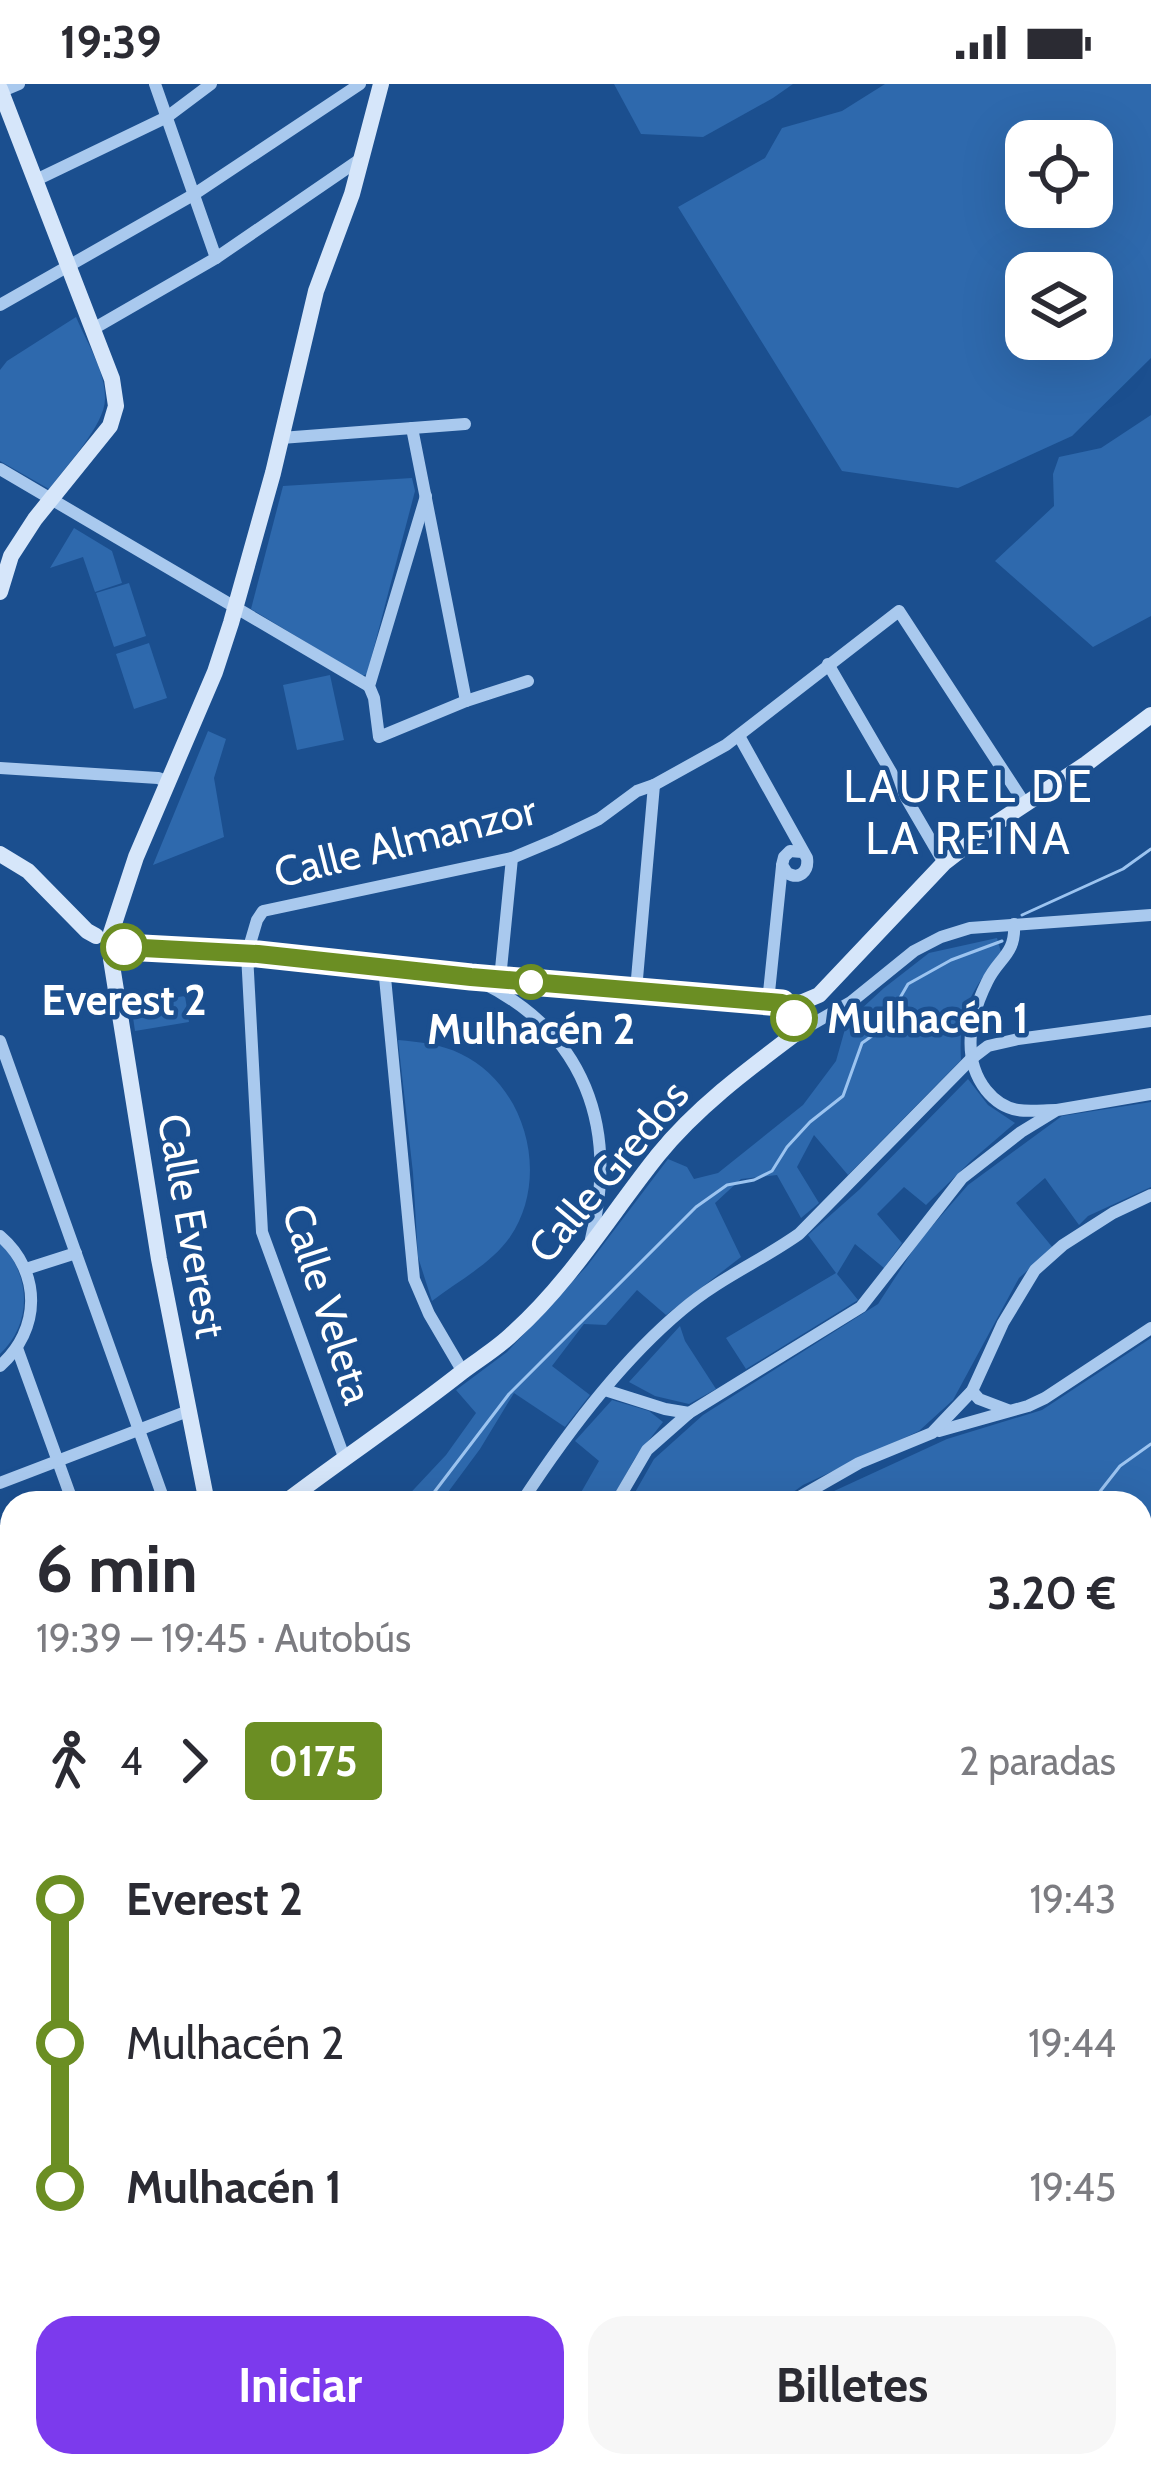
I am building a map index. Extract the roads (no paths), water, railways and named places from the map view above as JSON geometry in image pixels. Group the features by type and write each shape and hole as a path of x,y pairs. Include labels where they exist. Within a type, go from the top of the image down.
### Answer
{"street":[{"path":"0,592 5,556 110,426 116,406 112,379 0,91 19,84"},
{"path":"155,84 216,258"},
{"path":"36,180 167,117 211,84"},
{"path":"0,305 193,194 360,84"},
{"path":"353,189 381,84"},
{"path":"353,189 376,146 392,84"},
{"path":"93,329 216,258 363,158"},
{"name":"Calle Everest","path":"205,1491 159,1259 110,944 136,857 235,610 316,291 353,189"},
{"path":"281,437 465,424"},
{"path":"412,428 466,701"},
{"path":"0,470 369,686 380,736 528,681"},
{"path":"369,686 426,496"},
{"name":"Calle Almanzor","path":"247,954 263,911 512,858 599,819 637,791 739,736 899,610 1025,805"},
{"path":"828,664 944,863"},
{"path":"0,854 9,868 110,944 800,1003 819,995 944,863 1151,715"},
{"path":"739,736 808,862 803,873 790,875 782,865"},
{"path":"0,768 169,782"},
{"path":"636,990 654,785"},
{"path":"775,1002 782,865 787,853 802,852"},
{"path":"500,979 512,858"},
{"path":"285,906 301,892"},
{"name":"Calle Gredos","path":"300,1491 512,1335 554,1293 691,1119 795,1034 851,1002 914,951 970,928 1151,915"},
{"path":"1014,924 1015,940 990,975 970,1029 971,1059 979,1081 994,1100 1018,1110 1058,1109 1151,1094"},
{"name":"Calle Veleta","path":"247,954 262,1232 344,1457"},
{"path":"384,967 414,1279 463,1372"},
{"path":"471,977 506,994 549,1030 585,1082 601,1155 596,1217 587,1251"},
{"path":"775,1002 794,1018 795,1034"},
{"path":"529,1491 605,1390 680,1311 726,1276 799,1234 988,1046 1151,1021"},
{"path":"0,1041 4,1066 161,1491"},
{"path":"623,1491 647,1450 689,1413 860,1307 962,1178 1058,1109"},
{"path":"1018,1110 1024,1118 1021,1132"},
{"path":"932,1432 972,1390 1003,1323 1035,1270 1063,1245 1113,1213 1151,1196"},
{"path":"0,1236 12,1246 31,1285 31,1318 17,1348 0,1366"},
{"path":"26,1269 76,1252"},
{"path":"810,1491 859,1463 932,1432 1045,1398 1151,1328"},
{"path":"17,1348 69,1491"},
{"path":"621,1372 634,1398"},
{"path":"605,1390 689,1413"},
{"path":"972,1390 979,1399 1010,1410"},
{"path":"664,1409 670,1429"},
{"path":"0,1483 188,1411"}],"waterway":[{"path":"1022,915 1123,869 1151,849"},
{"path":"435,1491 509,1394 696,1207 727,1185 772,1171 810,1122 843,1096 862,1043 882,1029 908,984 951,960 1002,941"},
{"path":"1100,1491 1120,1466 1151,1444"}],"place":[{"name":"Everest 2","path":"124,947"},
{"name":"Mulhacén 2","path":"531,982"},
{"name":"Mulhacén 1","path":"794,1018"}],"district":[{"name":"LAUREL DE LA REINA","path":"969,812"}]}
